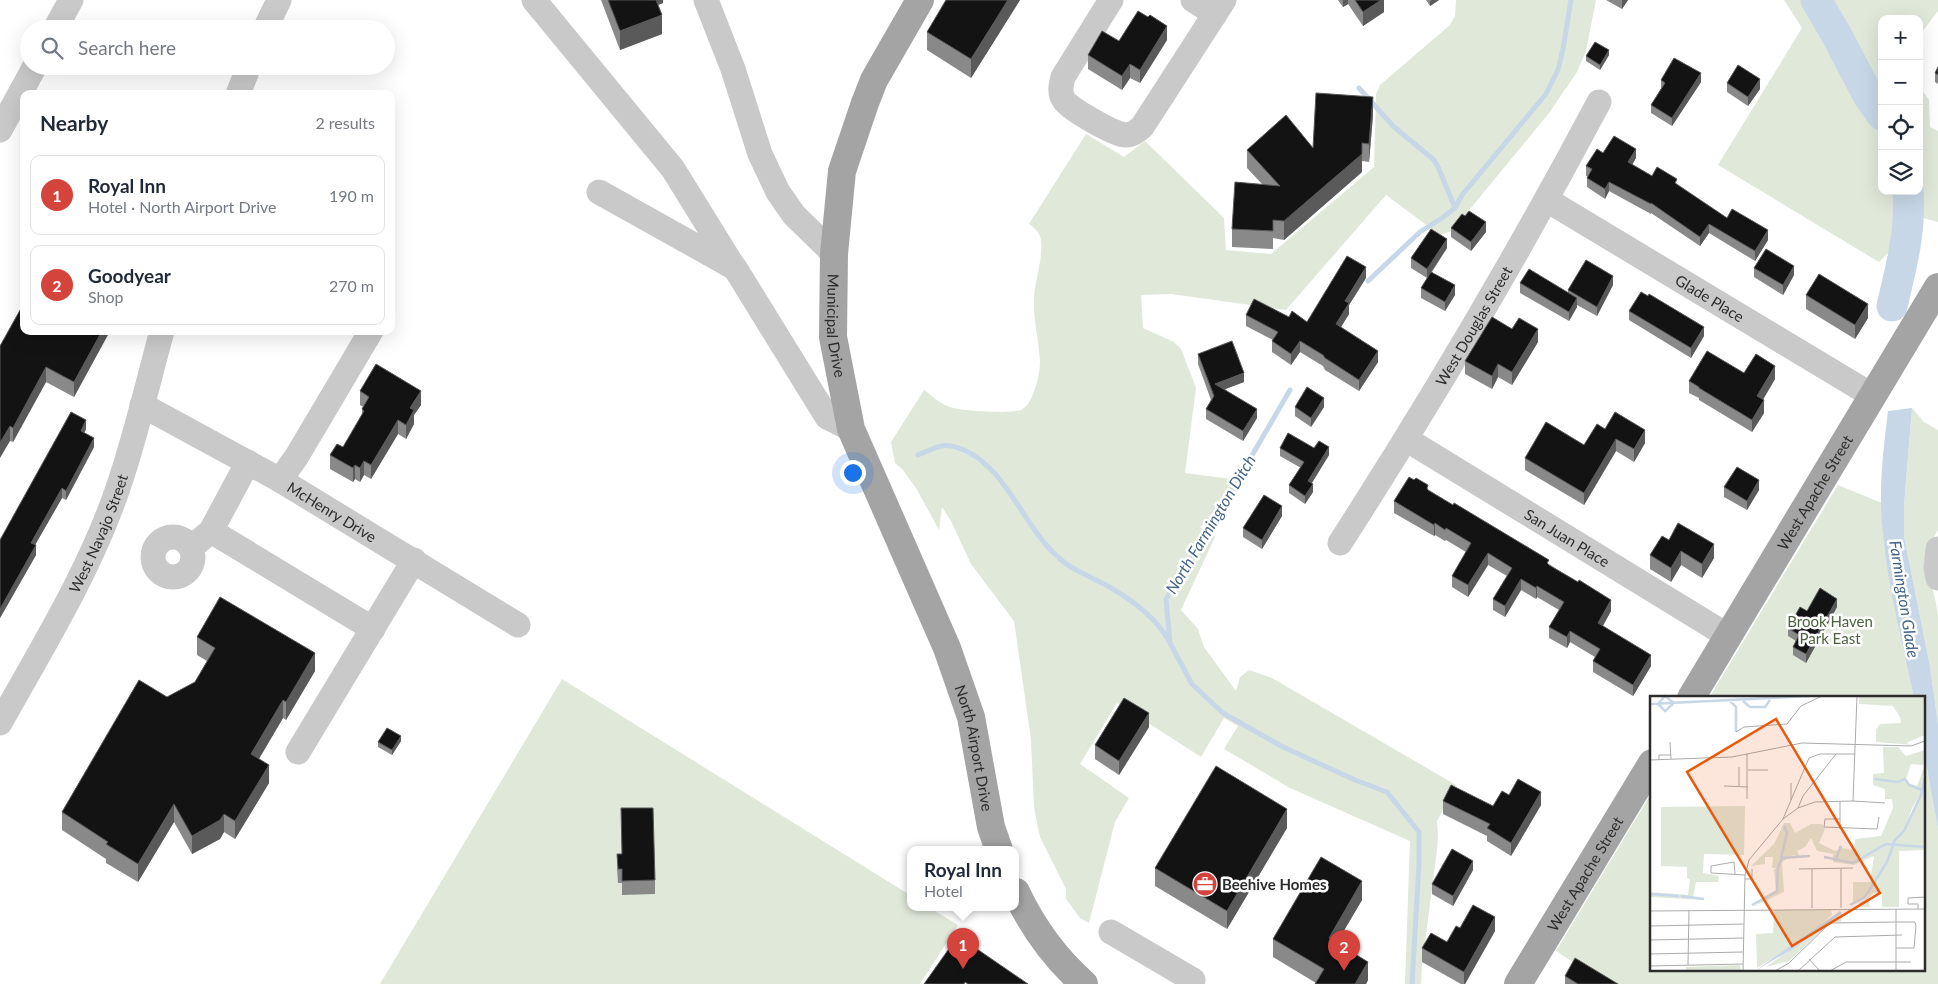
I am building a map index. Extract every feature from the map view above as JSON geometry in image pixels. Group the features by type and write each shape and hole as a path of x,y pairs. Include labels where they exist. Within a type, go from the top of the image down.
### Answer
{"main road":[{"name":"Municipal Drive","path":"920,0 874,80 864,103 842,171 834,254 833,337 851,429 947,648"},
{"name":"West Apache Street","path":"1692,696 1938,287"},
{"name":"North Airport Drive","path":"947,648 971,716 992,827 998,846"},
{"name":"West Apache Street","path":"1518,984 1650,766"},
{"path":"1019,898 1031,921 1073,974 1084,984"}],"street":[{"path":"60,20 71,0"},
{"path":"269,20 279,0"},
{"path":"534,0 673,169 827,416 851,429"},
{"path":"706,0 733,69 760,154 778,192 794,215 834,254"},
{"path":"1111,0 1063,77 1061,92 1067,104 1109,130 1123,135 1132,134 1142,127 1220,7 1192,0"},
{"path":"22,90 30,75"},
{"path":"240,90 245,75"},
{"path":"0,130 20,93"},
{"name":"West Douglas Street","path":"1340,543 1406,439 1547,200 1599,102"},
{"path":"599,192 735,268"},
{"name":"Glade Place","path":"1547,200 1872,396"},
{"name":"West Navajo Street","path":"0,723 58,620 94,546 119,485 161,335"},
{"path":"280,480 297,456 370,335"},
{"name":"McHenry Drive","path":"142,405 280,480 518,625"},
{"name":"San Juan Place","path":"1406,439 1728,636"},
{"path":"190,547 211,531 248,462"},
{"path":"211,531 372,629"},
{"path":"1938,550 1936,568 1938,578"},
{"path":"298,752 414,560"},
{"path":"1111,932 1193,980 1191,984"}],"green space":[{"path":"1456,0 1596,0 1586,51 1577,72 1549,113 1452,231 1440,235 1386,195 1286,310 1171,294 1141,295 1143,328 1174,342 1181,349 1196,388 1185,473 1247,481 1200,527 1215,537 1181,610 1198,629 1204,647 1236,691 1240,677 1249,670 1272,678 1456,785 1437,821 1437,850 1421,984 1405,984 1410,841 1290,788 1224,749 1238,726 1224,718 1201,757 1117,703 1080,764 1129,798 1115,822 1089,923 1080,918 1066,899 1066,889 1040,837 1034,808 1031,740 1014,621 971,564 951,521 942,507 939,530 916,488 903,470 895,463 891,442 924,390 947,406 964,410 1016,411 1021,410 1029,402 1035,389 1040,368 1034,298 1041,248 1039,233 1029,224 1086,134 1124,157 1145,141 1224,218 1226,250 1271,254 1374,167 1376,94 1380,85 1450,25 1455,16"},
{"path":"1784,0 1812,0 1826,25 1854,90 1878,123 1878,195 1895,195 1896,212 1893,248 1879,262 1718,165 1802,28"},
{"path":"1820,0 1938,0 1938,11 1923,31 1923,15 1878,15 1878,102 1853,54"},
{"path":"1923,92 1929,100 1930,127 1938,131 1938,222 1923,218 1913,228 1912,216 1915,195 1923,195"},
{"path":"1912,408 1924,422 1938,430 1938,530 1932,542 1928,563 1938,616 1938,724 1930,666 1904,536 1904,506"},
{"name":"Brook Haven Park East","path":"1838,485 1882,503 1889,577 1914,696 1710,696"},
{"path":"562,679 907,893 907,911 935,911 958,925 920,984 380,984"},
{"path":"1926,763 1938,829 1938,984 1607,984 1556,951 1650,795 1650,972 1926,972"}],"water":[{"path":"1912,408 1904,506 1904,536 1930,666 1938,724 1938,829 1926,763 1926,696 1914,696 1885,554 1881,503 1884,441 1888,411"}],"building":[{"path":"608,0 656,0 662,15 620,31"},
{"path":"946,0 1008,0 971,59 927,32"},
{"path":"1355,0 1381,0 1363,12"},
{"path":"1138,11 1148,17 1150,15 1167,26 1140,70 1130,64 1122,76 1088,55 1102,31 1119,41"},
{"path":"1595,42 1609,50 1600,65 1586,56"},
{"path":"1674,58 1701,73 1672,118 1651,105 1665,83 1661,80"},
{"path":"1738,65 1760,79 1748,97 1727,83"},
{"path":"1316,93 1373,97 1369,144 1362,143 1362,154 1284,221 1273,220 1273,231 1232,229 1235,182 1280,186 1247,150 1286,115 1313,148"},
{"path":"1614,136 1636,149 1628,162 1652,176 1657,167 1677,179 1675,183 1727,218 1732,209 1768,230 1755,251 1709,224 1700,237 1651,203 1609,182 1605,189 1587,178 1592,169 1586,166 1597,149 1603,153"},
{"path":"1469,211 1486,222 1471,242 1451,228 1462,214 1465,216"},
{"path":"1431,229 1447,239 1427,269 1411,258"},
{"path":"1766,249 1794,266 1783,285 1754,268"},
{"path":"1347,256 1366,267 1345,301 1349,303 1336,324 1378,351 1359,380 1300,341 1291,354 1272,341 1278,332 1246,315 1254,299 1289,317 1292,311 1307,322"},
{"path":"1586,260 1613,276 1597,307 1568,290"},
{"path":"1529,269 1577,298 1569,312 1520,283"},
{"path":"1431,272 1455,285 1445,302 1421,288"},
{"path":"1819,274 1868,304 1855,325 1806,295"},
{"path":"1641,292 1648,296 1649,294 1704,327 1691,348 1629,311"},
{"path":"20,310 20,335 100,335 74,382 46,367 13,428 10,426 0,443 0,346"},
{"path":"1492,317 1512,329 1519,318 1538,329 1512,372 1498,364 1492,376 1465,361"},
{"path":"1232,341 1244,373 1215,384 1257,409 1243,431 1206,409 1214,396 1198,354"},
{"path":"1707,351 1744,373 1756,354 1775,366 1757,396 1764,400 1752,420 1689,381"},
{"path":"376,364 421,391 410,408 414,410 406,425 398,420 371,465 364,461 360,468 355,465 353,468 330,455 337,444 343,447 364,411 362,409 369,397 360,391"},
{"path":"1307,387 1324,398 1311,418 1295,407"},
{"path":"71,412 86,420 81,431 94,438 66,491 62,488 31,543 36,545 0,609 0,540"},
{"path":"1615,412 1645,430 1634,449 1616,439 1584,493 1525,458 1546,422 1584,445 1597,424 1605,429"},
{"path":"1288,433 1314,448 1319,441 1329,447 1308,481 1313,484 1305,496 1289,485 1304,462 1280,448"},
{"path":"1737,467 1759,480 1747,501 1724,487"},
{"path":"1409,477 1414,480 1416,478 1428,485 1428,490 1453,505 1454,503 1549,560 1547,563 1549,565 1578,582 1579,580 1611,600 1598,623 1651,655 1633,685 1593,661 1600,649 1570,631 1567,637 1549,627 1564,602 1521,579 1505,606 1493,599 1512,568 1488,553 1468,585 1452,576 1471,543 1446,528 1445,530 1435,523 1434,525 1394,501"},
{"path":"1264,495 1282,506 1262,540 1243,528"},
{"path":"1678,523 1714,544 1702,564 1681,551 1671,568 1650,555 1662,536 1669,540"},
{"path":"1820,588 1837,599 1806,654 1793,647 1799,635 1788,628 1800,607 1807,611"},
{"path":"220,597 315,653 286,702 283,700 251,754 269,765 235,821 224,814 220,820 192,836 174,804 138,864 106,844 108,842 62,812 139,680 167,697 195,682 215,648 197,637"},
{"path":"1124,698 1149,713 1119,761 1095,745"},
{"path":"387,728 401,736 392,750 378,742"},
{"path":"1216,766 1287,809 1227,911 1155,868"},
{"path":"1518,779 1541,792 1511,843 1487,828 1490,824 1443,801 1451,785 1493,806 1502,791 1509,795"},
{"path":"621,808 653,808 655,880 622,881 622,869 618,869 617,854 622,854"},
{"path":"1452,849 1473,861 1453,896 1432,884"},
{"path":"1321,857 1362,881 1329,938 1368,962 1355,984 1315,984 1324,969 1273,939"},
{"path":"1473,905 1495,917 1464,972 1422,948 1431,933 1447,942 1456,926 1460,928"},
{"path":"958,936 1028,984 968,984 965,982 964,984 924,984"},
{"path":"1575,958 1618,984 1578,984 1565,976"}],"waterway":[{"name":"North Farmington Ditch","path":"1368,281 1420,232 1455,208 1462,195 1546,94 1558,70 1571,0"},
{"name":"Farmington Glade","path":"1816,0 1869,97 1878,109"},
{"path":"1359,88 1393,126 1434,160 1455,208"},
{"name":"Farmington Glade","path":"1892,306 1907,235 1908,195"},
{"name":"North Farmington Ditch","path":"1290,390 1204,538 1166,599 1170,643 1192,684 1223,713 1281,746 1355,780 1387,792 1419,832 1412,984"},
{"path":"918,455 940,446 951,446 964,450 979,459 992,470 1035,530 1058,557 1074,569 1104,584 1131,601 1149,615 1169,641"}],"place":[{"name":"Beehive Homes","path":"1205,884"},
{"name":"Royal Inn","path":"963,969"},
{"name":"Goodyear","path":"1344,971"}]}
